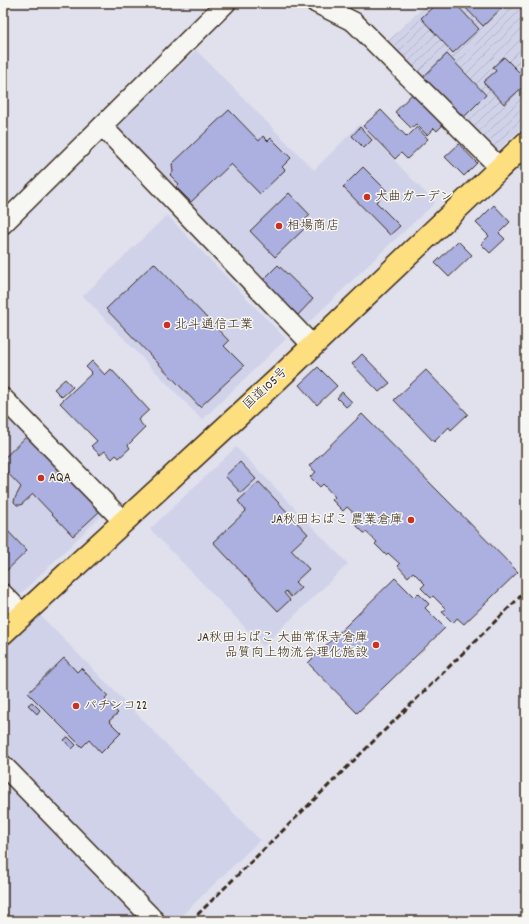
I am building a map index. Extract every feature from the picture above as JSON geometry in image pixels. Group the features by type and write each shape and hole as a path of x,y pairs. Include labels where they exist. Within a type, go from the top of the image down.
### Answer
{"highway":[{"name":"国道105号","path":"3,633 312,346 526,143"}],"street":[{"path":"3,224 226,3"},
{"path":"316,3 354,22 500,168"},
{"path":"102,126 312,346"},
{"path":"3,398 123,520"},
{"path":"3,594 23,614"},
{"path":"3,764 155,921"}],"shaded area":[{"path":"428,3 526,3 526,124 490,158 383,46"},
{"path":"196,50 314,170 360,124 435,203 306,325 114,130"},
{"path":"167,215 286,339 202,420 83,296"},
{"path":"3,409 104,513 3,611"},
{"path":"236,447 348,564 263,646 150,529"},
{"path":"39,614 260,840 176,921 3,921 3,649"}],"building":[{"path":"437,3 455,3 479,29 453,53 421,18"},
{"path":"461,3 507,3 483,26"},
{"path":"447,54 486,95 461,120 421,79"},
{"path":"504,57 526,79 526,84 504,104 483,82 496,71 493,67"},
{"path":"412,94 443,125 437,131 434,128 427,135 416,124 411,128 395,112"},
{"path":"229,110 259,141 263,136 268,141 271,138 291,158 282,167 285,170 260,194 231,164 191,202 176,187 179,184 170,175 173,172 172,164"},
{"path":"381,110 407,137 417,127 428,139 407,159 401,153 395,159 363,126"},
{"path":"360,127 372,140 364,148 352,136"},
{"path":"459,144 477,163 464,176 445,157"},
{"name":"大曲ガーデン","path":"363,167 387,191 376,202 400,226 390,235 343,187"},
{"name":"相場商店","path":"289,193 310,215 301,224 305,228 275,257 250,231"},
{"path":"494,205 510,222 499,233 505,239 490,253 481,244 489,236 476,223"},
{"path":"458,241 472,255 449,277 435,263"},
{"name":"北斗通信工業","path":"154,263 229,341 224,346 244,366 200,407 106,309"},
{"path":"278,265 313,299 298,315 263,280"},
{"path":"362,354 390,383 379,392 352,364"},
{"path":"92,361 105,375 111,369 149,410 138,420 145,428 128,445 130,448 119,458 116,455 112,459 105,451 100,455 91,446 97,441 60,403 92,373 86,367"},
{"path":"318,367 337,386 317,405 299,385"},
{"path":"426,370 468,414 451,430 449,427 434,442 394,400"},
{"path":"65,379 73,387 62,397 54,389"},
{"path":"342,392 352,402 346,407 337,398"},
{"name":"JA秋田おばこ 農業倉庫","path":"362,414 518,572 464,624 457,618 453,623 442,612 446,609 433,596 431,598 421,588 425,584 413,572 408,577 398,566 400,564 388,553 386,555 375,544 377,542 366,532 364,533 353,522 358,517 347,507 343,511 332,500 335,497 323,484 320,487 310,477 316,472 309,466"},
{"name":"AQA","path":"29,434 101,510 73,536 33,494 21,505 17,505 14,502 21,487 3,468 3,459"},
{"path":"240,462 256,479 241,493 225,476"},
{"path":"259,482 308,534 291,550 309,569 295,582 301,588 291,597 286,591 284,593 290,600 278,611 213,542 246,511 238,501"},
{"path":"3,526 27,551 3,574"},
{"name":"JA秋田おばこ 大曲常保寺倉庫 品質向上物流合理化施設","path":"395,578 414,597 418,593 429,604 425,608 445,628 357,713 308,663"},
{"name":"パチンコ22","path":"64,658 77,672 81,668 108,696 105,699 118,713 109,721 121,733 101,753 89,740 82,747 28,693"},
{"path":"32,702 40,710 37,714 28,705"},
{"path":"68,737 76,745 72,749 64,740"}],"railway":[{"path":"191,921 526,591"}],"place":[{"name":"大曲ガーデン","path":"367,197"},
{"name":"相場商店","path":"279,226"},
{"name":"北斗通信工業","path":"167,325"},
{"name":"AQA","path":"41,478"},
{"name":"JA秋田おばこ 農業倉庫","path":"411,520"},
{"name":"JA秋田おばこ 大曲常保寺倉庫 品質向上物流合理化施設","path":"376,645"},
{"name":"パチンコ22","path":"76,706"}]}
